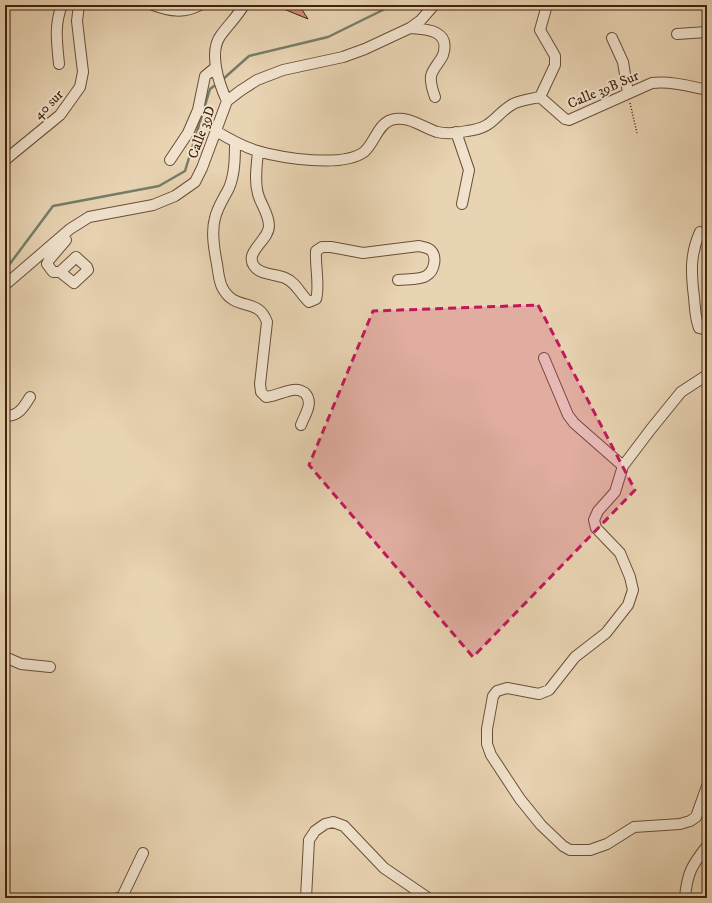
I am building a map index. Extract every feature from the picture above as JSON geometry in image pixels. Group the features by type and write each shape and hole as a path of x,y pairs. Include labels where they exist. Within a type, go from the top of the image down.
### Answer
{"street":[{"path":"59,64 56,32 58,14 62,5"},
{"name":"40 sur","path":"5,160 60,116 80,87 83,72 77,21 79,5"},
{"path":"153,5 167,11 179,12 200,5"},
{"path":"227,101 222,90 217,70 216,44 220,36 236,19 244,5"},
{"name":"Calle 39D","path":"5,285 70,229 89,217 153,205 175,196 195,182 202,168 227,101 257,80 283,70 350,54 410,28 421,20 434,5"},
{"path":"216,131 235,142 258,151 315,161 345,160 356,157 365,151 384,124 393,120 414,121 436,132 456,132 484,128 513,104 540,97 555,64 555,56 540,30 546,5"},
{"path":"410,28 434,31 441,36 443,40 444,45 442,55 431,76 431,85 435,97"},
{"path":"677,34 707,32"},
{"path":"612,38 623,62 628,93"},
{"path":"170,160 188,133 198,110 206,76 217,70"},
{"name":"Calle 39B Sur","path":"540,97 562,116 569,120 652,83 662,82 707,90"},
{"path":"456,132 469,170 462,204"},
{"path":"235,142 233,172 229,187 220,202 214,219 214,247 218,272 222,287 229,298 239,304 257,307 264,312 267,322 260,384 261,392 266,397 275,396 295,389 302,391 308,397 309,406 301,425"},
{"path":"258,151 256,182 258,195 269,225 267,235 254,251 251,258 254,266 259,270 286,278 293,282 309,302 316,299 318,293 315,266 316,251 322,247 331,247 363,253 419,246 428,248 433,253 434,262 432,271 426,276 398,280"},
{"path":"60,272 53,272 48,264 48,260 66,240 70,229"},
{"path":"700,232 692,253 691,276 696,318 700,328 707,330"},
{"path":"544,358 568,415 574,424 623,466"},
{"path":"707,375 681,392 623,466 615,492 598,511 594,520 596,528 620,553 630,577 633,590 628,605 606,633 575,657 548,690 539,694 508,688 497,691 493,696 487,729 487,744 498,766 541,825 563,846 577,851 590,850 607,844 634,827 680,824 690,821 696,817 707,786"},
{"path":"5,416 16,413 22,409 30,397"},
{"path":"5,658 21,664 50,668"},
{"path":"306,898 309,840 315,832 325,824 333,822 344,826 384,868 428,898"},
{"path":"685,898 688,873 693,863 707,846"},
{"path":"118,898 122,897 143,853"}],"path":[{"path":"628,93 637,133"}],"highlighted area":[{"path":"538,305 635,490 473,657 309,465 373,311"}],"building":[{"path":"274,5 299,5 308,19"}],"waterway":[{"path":"222,80 249,56 328,37 393,5"},
{"path":"5,267 9,265 53,206 159,186 185,171 210,89 218,83"}]}
